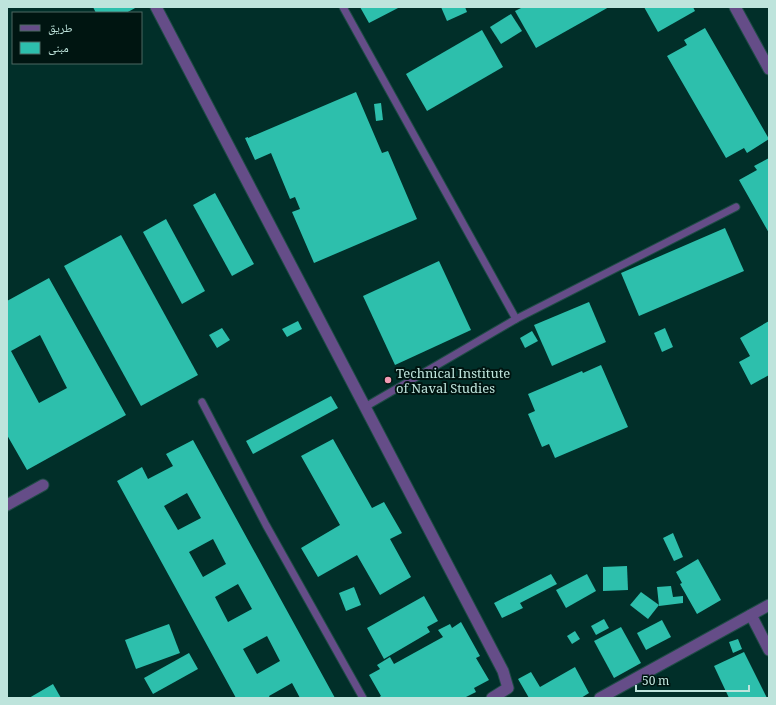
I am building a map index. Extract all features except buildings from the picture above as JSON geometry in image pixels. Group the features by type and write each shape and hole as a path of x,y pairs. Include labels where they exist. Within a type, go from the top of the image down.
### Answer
{"street":[{"path":"156,7 503,671 508,688 492,698"},
{"path":"735,7 769,69"},
{"path":"7,505 43,485"},
{"path":"600,698 769,605"},
{"path":"751,615 769,650"}],"lane":[{"path":"343,7 516,319"},
{"path":"365,407 516,319 736,207"},
{"path":"202,402 266,525 363,698"}],"place":[{"name":"Technical Institute of Naval Studies","path":"388,380"}]}
